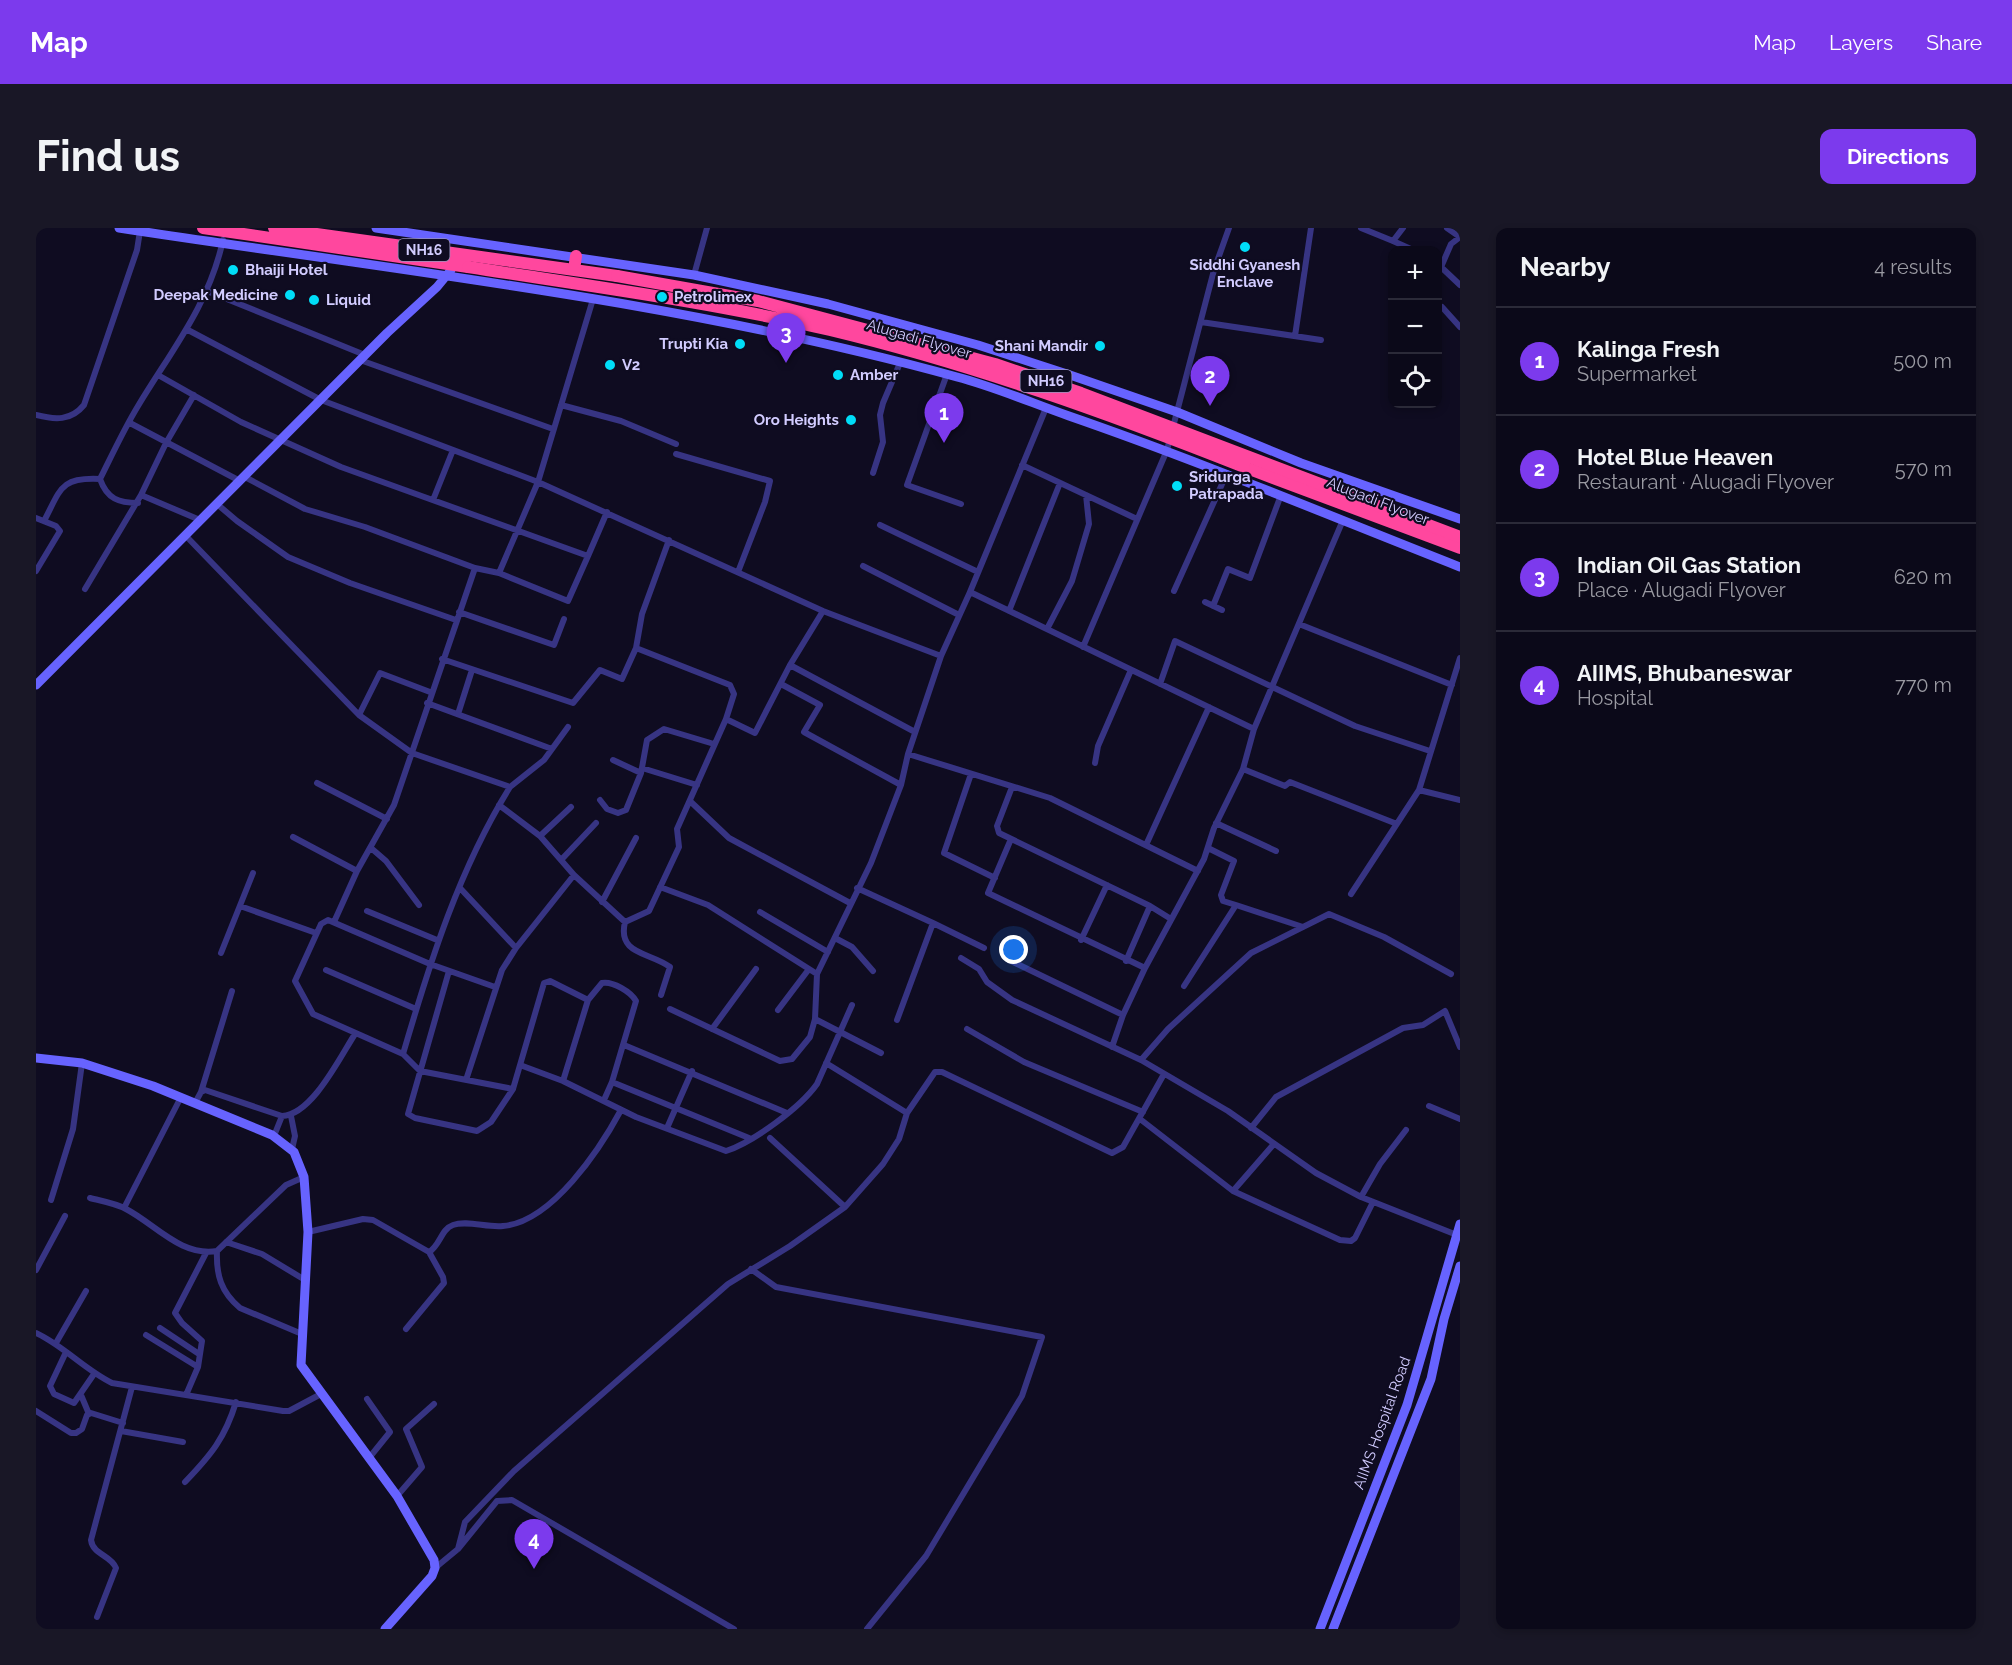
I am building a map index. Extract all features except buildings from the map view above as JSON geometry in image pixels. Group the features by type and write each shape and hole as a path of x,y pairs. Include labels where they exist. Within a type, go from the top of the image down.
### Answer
{"highway":[{"name":"NH16","path":"203,228 451,270"},
{"name":"NH16","path":"274,228 574,270"},
{"path":"574,270 576,256"},
{"name":"Alugadi Flyover","path":"451,270 468,267 749,312 902,349 998,377 1079,405 1460,548"},
{"name":"Alugadi Flyover","path":"574,270 758,301 995,364 1081,393 1460,537"}],"street":[{"path":"119,228 222,244 451,270 593,299 783,333 947,374 1167,450 1343,520 1418,553 1460,567"},
{"path":"376,228 694,275 828,304 978,345 1177,412 1301,463 1460,519"},
{"path":"694,275 707,228"},
{"path":"1083,647 1167,450 1214,270 1229,228"},
{"path":"1295,336 1311,228"},
{"path":"1361,228 1404,246"},
{"path":"1393,241 1403,228"},
{"path":"1442,259 1451,244 1460,237 1447,228"},
{"path":"36,415 64,418 79,411 84,405 137,250 141,231"},
{"path":"100,479 158,375 189,330 207,291 225,231"},
{"path":"1442,268 1460,285"},
{"path":"36,685 451,270"},
{"path":"207,291 362,358 554,429"},
{"path":"499,573 538,482 593,299"},
{"path":"1442,307 1460,327"},
{"path":"1201,322 1321,340"},
{"path":"189,330 321,400 538,482 823,611 941,656"},
{"path":"873,473 883,442 880,415 900,363"},
{"path":"947,374 907,485 962,504"},
{"path":"158,375 241,422 341,467 588,556"},
{"path":"85,589 138,503 166,442 194,395"},
{"path":"561,405 621,421 676,444"},
{"path":"670,1009 780,1061 788,1061 796,1055 810,1037 815,1019 817,974 871,863 901,785 908,754 941,656 1046,408"},
{"path":"130,423 304,509 365,527 474,568 499,573 568,601 607,512"},
{"path":"433,500 453,450"},
{"path":"676,454 770,481 765,502 738,572"},
{"path":"1022,465 1137,519"},
{"path":"1174,591 1227,473"},
{"path":"44,521 62,486 81,478 100,479"},
{"path":"100,479 108,495 120,503 138,503"},
{"path":"1009,611 1060,483"},
{"path":"141,495 200,520"},
{"path":"1047,629 1071,581 1089,524 1086,495"},
{"path":"1213,606 1228,569 1250,578 1281,495"},
{"path":"217,504 288,557 350,583 456,620"},
{"path":"36,518 56,526 59,535 36,570"},
{"path":"1112,1047 1123,1015 1145,968 1198,871 1216,823 1243,769 1254,729 1343,520"},
{"path":"880,525 978,572"},
{"path":"185,535 359,715 412,753 510,787"},
{"path":"442,659 573,703 600,670 622,679 636,648 642,614 669,540"},
{"path":"862,566 959,615"},
{"path":"334,922 357,871 387,819 412,753 430,693 474,568"},
{"path":"970,592 1254,729"},
{"path":"1205,602 1222,610"},
{"path":"726,719 755,733 790,665 823,611"},
{"path":"459,612 554,645 564,620"},
{"path":"1299,624 1452,685"},
{"path":"1160,684 1175,641 1355,726 1430,751"},
{"path":"625,922 649,911 680,847 676,832 726,719 734,694 730,685 636,648"},
{"path":"1351,894 1419,790 1460,658"},
{"path":"790,665 915,732"},
{"path":"458,714 472,670"},
{"path":"1095,763 1098,746 1131,670"},
{"path":"359,715 380,674 430,693"},
{"path":"781,684 820,705 804,732 901,785"},
{"path":"427,703 552,749"},
{"path":"1146,845 1209,707"},
{"path":"403,1054 437,940 499,805 510,787 535,769 568,727"},
{"path":"600,800 607,809 622,813 626,810 641,771 647,741 664,729 714,744"},
{"path":"908,754 1050,798 1198,871"},
{"path":"613,760 641,771 697,785"},
{"path":"1243,769 1285,786 1290,782 1397,824"},
{"path":"970,774 944,853 995,878"},
{"path":"317,783 387,819"},
{"path":"1012,787 997,830 1011,839 1150,906 1171,919"},
{"path":"1419,790 1460,800"},
{"path":"691,802 729,838 850,903"},
{"path":"499,805 540,836 562,859 573,875 625,922"},
{"path":"540,836 571,807"},
{"path":"562,859 596,823"},
{"path":"1216,823 1276,851"},
{"path":"294,837 357,871"},
{"path":"602,902 636,838"},
{"path":"1011,839 988,893 1081,940 1145,968"},
{"path":"370,848 386,861 419,905"},
{"path":"1208,848 1234,861 1221,895 1223,901 1304,927"},
{"path":"221,953 253,873"},
{"path":"466,1080 495,987 516,948 573,875"},
{"path":"1081,940 1107,885"},
{"path":"660,887 708,905 817,974"},
{"path":"460,888 516,948"},
{"path":"857,888 984,948"},
{"path":"1184,986 1236,905"},
{"path":"240,906 316,933"},
{"path":"1126,961 1150,906"},
{"path":"367,911 437,940"},
{"path":"760,912 828,952"},
{"path":"1140,1060 1168,1029 1251,953 1329,914 1384,937 1451,974"},
{"path":"495,987 430,964 334,922 324,921 296,976 295,985 313,1014 403,1054 420,1071 513,1089"},
{"path":"625,922 623,938 628,946 670,967 661,995"},
{"path":"897,1020 933,923"},
{"path":"835,938 852,947 873,971"},
{"path":"961,958 979,969 987,982 1012,1000 1140,1060 1228,1111 1273,1145 1316,1173 1361,1197 1457,1235"},
{"path":"1009,960 1123,1015"},
{"path":"712,1029 756,969"},
{"path":"778,1010 809,969"},
{"path":"326,970 416,1009"},
{"path":"449,971 408,1111 410,1116 477,1131 491,1122 513,1089 544,983 550,981 588,1000"},
{"path":"563,1081 588,1000 598,986 606,981 635,998 624,1045 604,1100"},
{"path":"195,1103 201,1092 232,991"},
{"path":"520,1065 563,1081 621,1110 726,1151 788,1113 809,1095 826,1064 852,1005"},
{"path":"1251,1128 1276,1096 1403,1028 1423,1026 1445,1011 1460,1047"},
{"path":"815,1019 881,1053"},
{"path":"967,1029 1024,1062 1141,1115 1233,1191 1277,1213 1347,1242 1355,1238 1373,1202"},
{"path":"201,1092 212,1092 282,1116 291,1116 300,1110 322,1086 355,1034"},
{"path":"624,1045 692,1071 788,1113"},
{"path":"36,1058 82,1064 181,1097 274,1137 292,1149 304,1177 308,1232 301,1365 398,1496 434,1560 435,1568"},
{"path":"51,1200 73,1129 82,1064"},
{"path":"826,1064 907,1113"},
{"path":"667,1128 692,1071"},
{"path":"458,1549 465,1522 514,1471 728,1284 790,1246 845,1207 883,1164 898,1138 907,1113 938,1071 1112,1153 1123,1147 1164,1074"},
{"path":"612,1082 748,1138"},
{"path":"124,1208 181,1097"},
{"path":"1429,1106 1460,1119"},
{"path":"429,1252 450,1226 456,1224 504,1226 538,1211 561,1193 589,1164 621,1110"},
{"path":"274,1137 282,1116"},
{"path":"291,1116 295,1136 292,1149"},
{"path":"1361,1197 1380,1164 1406,1130"},
{"path":"770,1138 845,1207"},
{"path":"1233,1191 1273,1145"},
{"path":"90,1198 124,1208 178,1243 206,1253 217,1251 286,1185 304,1177"},
{"path":"36,1270 65,1216"},
{"path":"308,1232 350,1222 373,1220 429,1252 444,1283 406,1329"},
{"name":"AIIMS Hospital Road","path":"1320,1629 1407,1405 1460,1224"},
{"path":"226,1242 262,1254 305,1280"},
{"path":"217,1251 217,1275 232,1302 240,1308 302,1334"},
{"path":"186,1395 198,1367 202,1341 182,1323 175,1313 206,1253"},
{"name":"AIIMS Hospital Road","path":"1333,1629 1431,1379 1444,1319 1460,1266"},
{"path":"751,1269 776,1287 1042,1337 1022,1396 927,1556 867,1629"},
{"path":"56,1343 86,1292"},
{"path":"160,1328 199,1354"},
{"path":"36,1333 56,1343 94,1374 112,1383 289,1411 321,1394"},
{"path":"146,1335 198,1367"},
{"path":"66,1352 50,1389 75,1403 94,1374"},
{"path":"97,1617 116,1568 114,1563 96,1551 92,1540 132,1387"},
{"path":"81,1395 88,1414"},
{"path":"366,1399 390,1432 369,1458"},
{"path":"185,1482 213,1453 229,1426 236,1402"},
{"path":"398,1496 422,1467 406,1429 435,1404"},
{"path":"36,1412 64,1430 76,1433 88,1414"},
{"path":"88,1414 123,1423"},
{"path":"121,1431 183,1442"},
{"path":"385,1629 419,1591 435,1568 458,1549 496,1501 512,1500 734,1629"}],"place":[{"name":"Siddhi Gyanesh Enclave","path":"1245,247"},
{"name":"Bhaiji Hotel","path":"233,270"},
{"name":"Deepak Medicine","path":"290,295"},
{"name":"Petrolimex","path":"662,297"},
{"name":"Liquid","path":"314,300"},
{"name":"Trupti Kia","path":"740,344"},
{"name":"Shani Mandir","path":"1100,346"},
{"name":"Indian Oil Gas Station","path":"786,363"},
{"name":"V2","path":"610,365"},
{"name":"Amber","path":"838,375"},
{"name":"Hotel Blue Heaven","path":"1210,406"},
{"name":"Oro Heights","path":"851,420"},
{"name":"Kalinga Fresh","path":"944,443"},
{"name":"Sridurga Patrapada","path":"1177,486"},
{"name":"AIIMS, Bhubaneswar","path":"534,1569"}]}
